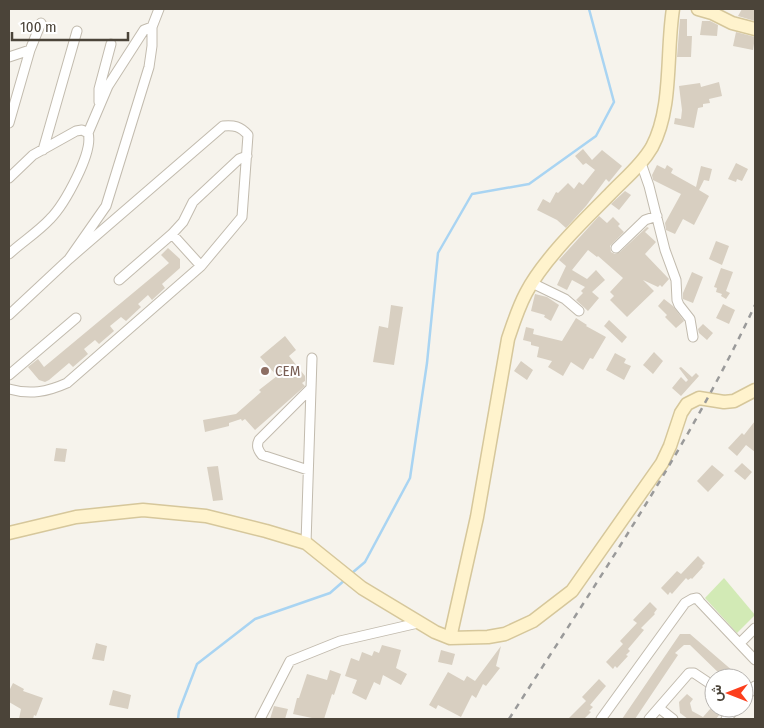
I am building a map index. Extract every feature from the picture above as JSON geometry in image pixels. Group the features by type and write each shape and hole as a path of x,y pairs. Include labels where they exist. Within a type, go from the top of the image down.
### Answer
{"main road":[{"path":"450,638 477,517 508,339 516,314 532,283 565,241 641,163 652,146 662,121 666,95 673,9"},
{"path":"698,9 712,13 732,23 755,29"},
{"path":"9,533 76,517 143,510 206,516 306,543 362,588 418,623 450,638 474,638 505,634 533,621 554,607 572,591 662,463 681,413 687,404 699,398 734,401 755,390"}],"street":[{"path":"68,259 106,206 150,67 152,27 159,9"},
{"path":"9,123 30,50 41,23"},
{"path":"9,254 51,218 70,189 85,161 90,140 88,133 108,86 144,30 152,27"},
{"path":"43,150 77,31"},
{"path":"99,107 99,89 112,44"},
{"path":"9,57 30,50"},
{"path":"9,315 68,259 223,126 234,125 248,135 242,217 201,266 67,383 52,390 36,393 21,393 9,389"},
{"path":"9,178 33,155 76,131 82,130 88,133"},
{"path":"119,280 172,234 183,222 193,202 239,159 246,156"},
{"path":"641,163 649,186 665,250 676,280 677,300 690,319 693,337"},
{"path":"616,248 644,220 657,216"},
{"path":"172,234 201,266"},
{"path":"532,283 565,299 579,311"},
{"path":"9,375 76,318"},
{"path":"306,543 312,358"},
{"path":"308,470 262,456 257,444 311,388"},
{"path":"601,719 685,604 692,599 697,598 755,660"},
{"path":"260,719 290,661 340,641 418,623"},
{"path":"740,643 755,628"},
{"path":"650,719 689,673 694,673 704,680"},
{"path":"659,708 673,719"}],"green space":[{"path":"724,578 755,615 737,633 705,598"}],"building":[{"path":"742,9 755,9 755,21 738,16"},
{"path":"680,19 687,19 687,36 692,36 691,57 677,57"},
{"path":"702,21 710,21 718,25 717,36 700,35"},
{"path":"736,32 755,37 753,50 733,46"},
{"path":"719,82 722,96 709,99 710,103 703,104 703,107 698,108 694,128 674,124 675,118 681,119 682,110 679,86 700,83 701,87"},
{"path":"583,149 592,160 602,150 622,166 609,182 606,179 586,206 566,228 557,220 537,210 543,199 550,203 556,192 558,193 568,183 574,189 579,182 583,185 595,170 586,163 583,165 575,156"},
{"path":"736,163 748,169 742,181 737,179 736,182 728,179"},
{"path":"657,165 665,169 667,165 673,169 671,173 696,187 701,166 712,169 709,181 704,180 699,190 709,196 694,225 683,219 675,234 666,230 665,223 681,194 653,180 652,175"},
{"path":"625,191 631,195 619,210 611,204"},
{"path":"599,216 607,223 613,217 620,224 618,226 624,232 610,246 611,252 615,254 620,252 647,227 649,228 645,232 656,242 645,254 669,279 662,287 643,280 654,291 627,317 610,300 614,296 610,292 623,278 598,256 588,250 572,270 587,279 596,270 605,280 592,292 599,298 588,311 576,300 583,293 581,291 585,287 572,280 567,290 557,285 566,266 559,260"},
{"path":"716,241 729,246 722,265 709,259"},
{"path":"168,248 180,259 180,268 162,284 165,288 152,300 148,295 138,304 141,307 126,321 121,317 110,326 114,331 99,344 95,340 84,349 88,354 73,367 69,363 49,380 45,382 39,380 28,367 38,359 44,367 169,263 161,255"},
{"path":"721,268 733,272 726,291 730,293 726,299 721,296 722,294 716,292 717,288 714,287"},
{"path":"692,272 703,277 693,303 683,299 683,293"},
{"path":"535,294 547,297 559,305 551,321 544,317 545,315 531,311"},
{"path":"664,299 673,306 684,321 676,328 665,317 667,315 658,306"},
{"path":"723,304 735,310 729,324 716,318"},
{"path":"391,305 403,307 394,365 373,362 379,326 388,328"},
{"path":"576,318 606,337 593,359 590,358 583,370 571,362 563,376 548,367 552,361 537,357 539,347 523,340 526,327 534,329 533,334 562,341"},
{"path":"609,320 627,337 622,343 604,326"},
{"path":"703,324 713,333 707,340 699,333 698,329"},
{"path":"285,336 296,350 289,356 305,376 305,381 302,383 305,386 255,430 245,419 242,421 241,419 229,423 229,426 205,432 203,420 236,414 261,392 259,390 277,376 260,357"},
{"path":"654,352 663,361 653,374 643,365"},
{"path":"615,353 626,359 624,363 631,366 624,380 606,370"},
{"path":"521,361 533,370 527,380 514,371"},
{"path":"681,367 692,377 696,373 699,376 681,396 672,388 681,377 686,382 688,380 679,368"},
{"path":"755,421 755,452 746,445 737,456 728,448 742,433 744,435"},
{"path":"56,448 67,449 65,462 54,461"},
{"path":"742,463 752,472 745,480 734,471"},
{"path":"712,465 724,475 708,492 697,481"},
{"path":"218,466 223,500 213,501 207,467"},
{"path":"698,556 705,563 703,567 692,579 688,580 686,578 672,594 670,592 668,595 661,588 677,571 681,574"},
{"path":"650,602 657,609 655,614 641,628 644,630 628,649 630,651 626,655 628,656 617,668 615,666 613,669 606,662 623,644 620,641 637,623 633,620"},
{"path":"680,634 690,634 729,668 714,668 690,645 684,645 675,653 678,655 635,719 622,719"},
{"path":"96,643 107,646 104,661 92,659"},
{"path":"382,645 401,650 396,668 407,674 401,685 383,675 380,685 374,682 366,700 352,693 357,680 345,676 351,658 359,661 362,652 372,656 374,651 379,653"},
{"path":"501,646 496,666 500,668 486,686 483,684 476,698 472,695 461,717 438,705 436,709 429,705 448,672 464,681 467,676 475,681"},
{"path":"441,650 455,654 452,665 438,662"},
{"path":"330,670 341,674 324,719 312,719 293,714 297,698 299,698 307,674 327,680"},
{"path":"599,679 606,686 590,705 593,707 589,711 591,712 584,719 568,719 586,701 582,697"},
{"path":"13,683 24,689 23,691 43,698 33,719 19,719 21,709 9,702 9,691"},
{"path":"113,690 131,695 128,709 109,705"},
{"path":"687,694 693,699 690,703 692,711 704,716 704,718 717,718 688,719 680,713 679,702"},
{"path":"274,706 288,709 285,719 270,719"}],"waterway":[{"path":"352,573 365,562 410,478 427,363 438,253 472,194 529,184 596,136 614,102 589,9"},
{"path":"178,719 179,711 197,664 255,619 330,593 346,579"}],"railway":[{"path":"509,719 607,567 670,464 700,412 755,305"}],"place":[{"name":"CEM","path":"265,371"}]}
